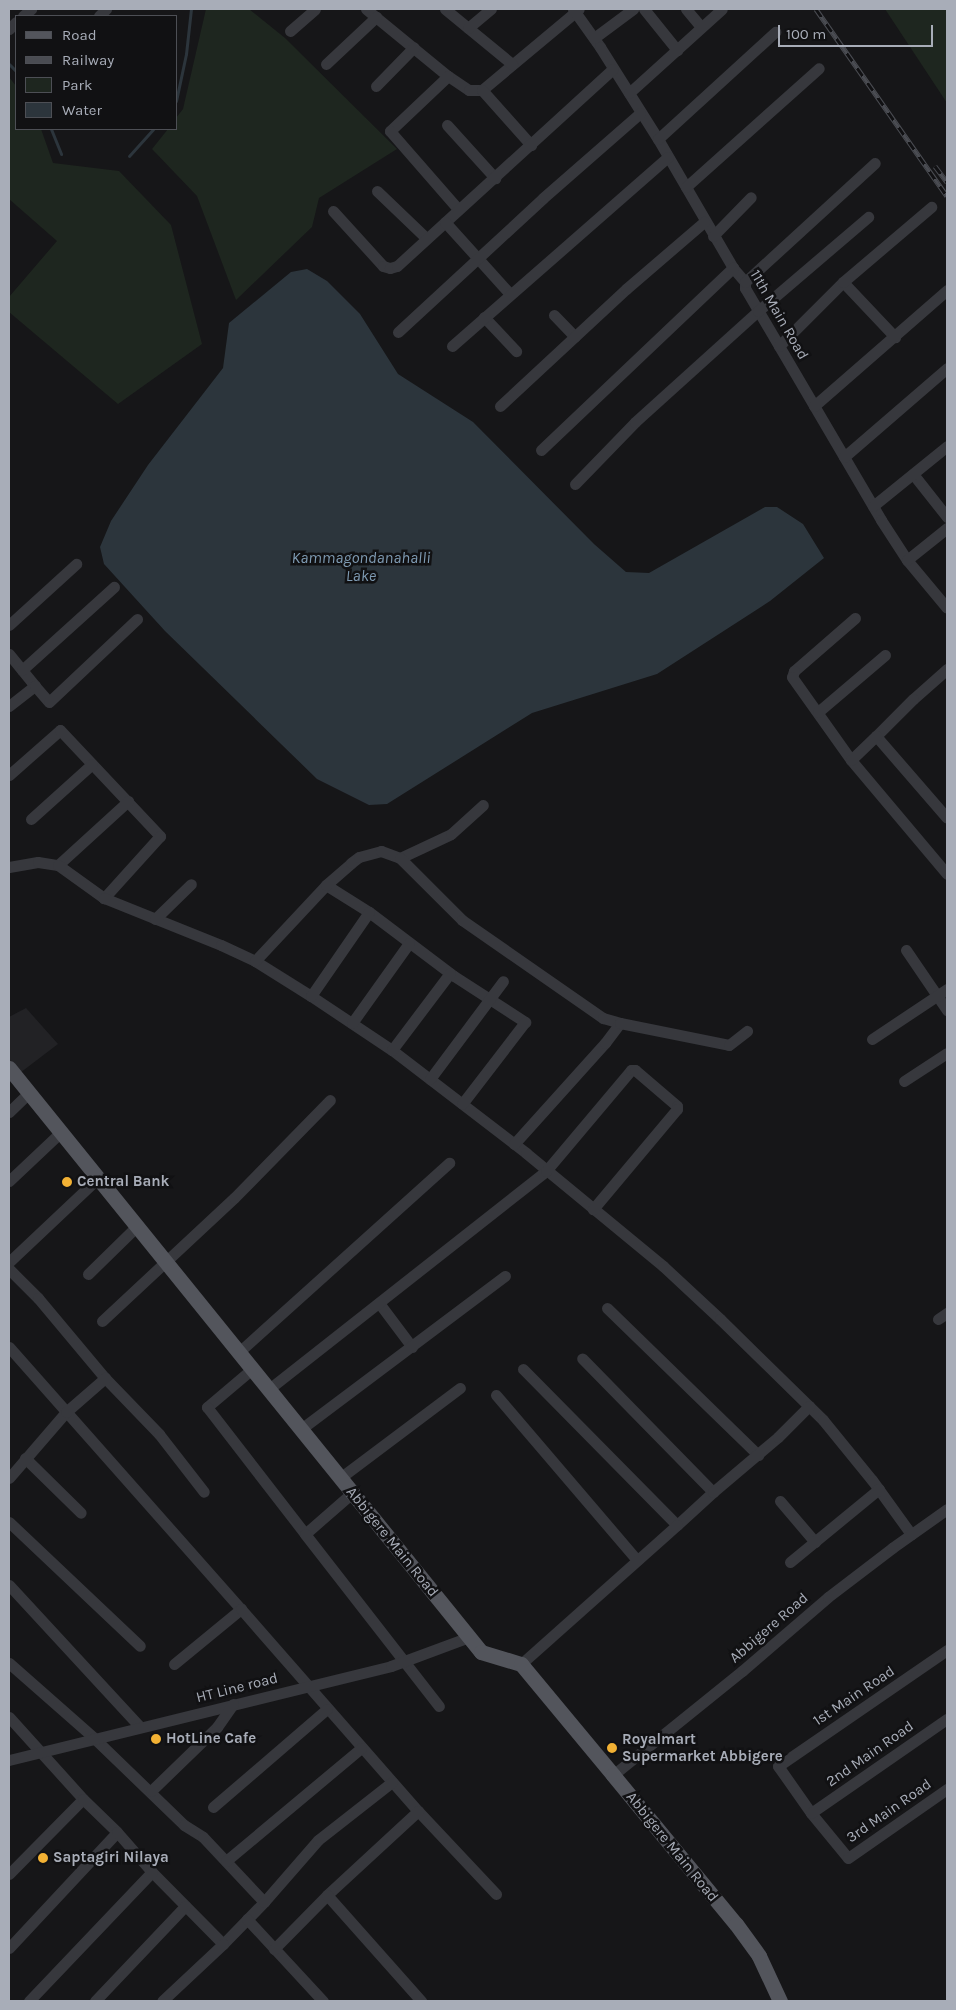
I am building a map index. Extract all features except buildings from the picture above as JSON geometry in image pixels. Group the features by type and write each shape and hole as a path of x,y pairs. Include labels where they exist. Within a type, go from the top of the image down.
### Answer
{"main road":[{"name":"Abbigere Main Road","path":"9,1068 481,1652 521,1664 613,1775 759,1956 780,2001"}],"street":[{"path":"290,31 315,9"},
{"path":"366,9 448,76 469,90 482,90 576,10"},
{"path":"445,9 512,64"},
{"path":"468,28 491,9"},
{"path":"594,38 633,9"},
{"path":"644,9 676,50"},
{"path":"686,9 701,27"},
{"path":"629,93 722,9"},
{"name":"11th Main Road","path":"576,10 658,139 704,222 733,268 746,282 745,288 873,506 907,560 947,608"},
{"path":"326,64 376,17"},
{"path":"658,139 776,32"},
{"path":"376,86 414,47"},
{"path":"686,187 819,68"},
{"path":"333,211 383,266 390,268 397,266 613,69"},
{"path":"448,76 390,131 458,209"},
{"path":"482,90 531,145"},
{"path":"398,332 476,259 640,113"},
{"path":"446,125 495,178"},
{"path":"452,346 668,157"},
{"path":"746,282 874,163"},
{"path":"376,191 426,238"},
{"path":"713,236 751,197"},
{"path":"779,346 843,282 931,206"},
{"path":"575,484 635,422 758,310 868,217"},
{"path":"445,222 476,259 510,294"},
{"path":"500,406 704,222"},
{"path":"541,450 733,268"},
{"path":"843,282 895,337"},
{"path":"814,406 947,290"},
{"path":"554,315 575,337"},
{"path":"484,317 516,350"},
{"path":"844,457 947,368"},
{"path":"873,506 947,446"},
{"path":"913,474 947,517"},
{"path":"907,560 947,528"},
{"path":"9,625 76,564"},
{"path":"22,670 114,587"},
{"path":"855,618 791,675 851,760 947,874"},
{"path":"9,654 49,702 137,619"},
{"path":"818,712 885,656"},
{"path":"851,760 912,699 947,669"},
{"path":"9,706 35,686"},
{"path":"9,776 60,730 160,836 104,898"},
{"path":"876,736 947,818"},
{"path":"31,819 92,764"},
{"path":"58,865 128,801"},
{"path":"400,858 452,834 482,805"},
{"path":"255,961 326,885 359,857 381,851 400,858 462,920 603,1018 729,1045 746,1031"},
{"path":"9,868 38,862 58,865 104,898 221,945 255,961 392,1050 514,1144 670,1273 809,1406 879,1489 911,1534"},
{"path":"155,919 191,884"},
{"path":"326,885 369,912 450,973 525,1022 462,1104"},
{"path":"311,996 369,912"},
{"path":"352,1023 409,943"},
{"path":"906,950 942,993 947,1010"},
{"path":"392,1050 450,973"},
{"path":"430,1079 504,981"},
{"path":"872,1039 942,993"},
{"path":"514,1144 605,1043 620,1023"},
{"path":"904,1081 947,1053"},
{"path":"269,1389 546,1171 630,1070 635,1070 677,1106 677,1109 593,1209"},
{"path":"9,1112 29,1093"},
{"path":"102,1321 234,1198 330,1100"},
{"path":"10,1177 61,1132"},
{"path":"239,1352 449,1163"},
{"path":"9,1262 98,1178"},
{"path":"88,1274 137,1226"},
{"path":"9,1268 38,1298 106,1378 159,1434 204,1492"},
{"path":"301,1429 505,1276"},
{"path":"379,1303 412,1347"},
{"path":"608,1308 758,1455"},
{"path":"9,1347 361,1748 496,1894"},
{"path":"582,1358 713,1492"},
{"path":"252,1369 207,1408 439,1706"},
{"path":"524,1369 677,1525"},
{"path":"9,1478 66,1412 106,1378"},
{"path":"340,1478 460,1388"},
{"path":"496,1395 637,1560"},
{"path":"521,1664 713,1492 758,1455 809,1406"},
{"path":"25,1458 81,1513"},
{"path":"790,1562 879,1489"},
{"path":"306,1534 352,1493"},
{"path":"780,1501 815,1542"},
{"name":"Abbigere Road","path":"613,1775 742,1671 828,1597 947,1509"},
{"path":"9,1522 140,1646"},
{"path":"9,1585 140,1727"},
{"path":"174,1664 240,1609"},
{"name":"HT Line road","path":"9,1760 403,1662 469,1637"},
{"name":"1st Main Road","path":"811,1813 778,1766 947,1650"},
{"path":"9,1663 94,1738 151,1791 184,1825 203,1836 264,1902"},
{"path":"151,1791 217,1727 233,1704"},
{"path":"213,1807 327,1709"},
{"path":"9,1717 82,1799 117,1832 152,1872 223,1944"},
{"name":"2nd Main Road","path":"811,1813 947,1719"},
{"path":"226,1861 361,1748"},
{"path":"162,2001 223,1944 264,1902 318,1840 392,1782"},
{"name":"3rd Main Road","path":"811,1813 848,1858 947,1789"},
{"path":"9,1874 82,1799"},
{"path":"274,1949 327,1895 418,1811"},
{"path":"9,1948 117,1832"},
{"path":"29,2001 152,1872"},
{"path":"327,1895 421,2001"},
{"path":"95,2001 185,1906"},
{"path":"247,1919 323,2001"}],"shaded area":[{"path":"26,1008 58,1044 16,1076 9,1068 9,1017"}],"green space":[{"path":"206,9 249,9 285,38 397,149 319,198 312,227 236,300 197,196 152,149 167,130 178,130 178,115 183,109"},
{"path":"885,9 947,9 947,103"},
{"path":"9,77 15,85 15,130 41,130 53,163 119,171 171,225 202,344 118,404 9,312 9,297 57,241 9,199"}],"water":[{"name":"Kammagondanahalli Lake","path":"307,269 327,281 360,314 398,374 473,422 594,544 626,572 649,573 765,507 777,507 803,524 824,558 770,601 657,674 532,713 387,804 369,805 317,779 165,631 104,564 100,547 111,521 148,465 223,368 229,323 291,272"}],"waterway":[{"path":"178,92 186,54 191,9"},
{"path":"9,64 15,70"},
{"path":"51,130 61,154"},
{"path":"129,156 152,130"}],"railway":[{"path":"816,9 947,196"},
{"path":"935,166 947,182"}],"place":[{"name":"Central Bank","path":"67,1182"},
{"name":"HotLine Cafe","path":"156,1739"},
{"name":"Royalmart Supermarket Abbigere","path":"612,1748"},
{"name":"Saptagiri Nilaya","path":"43,1858"}]}
